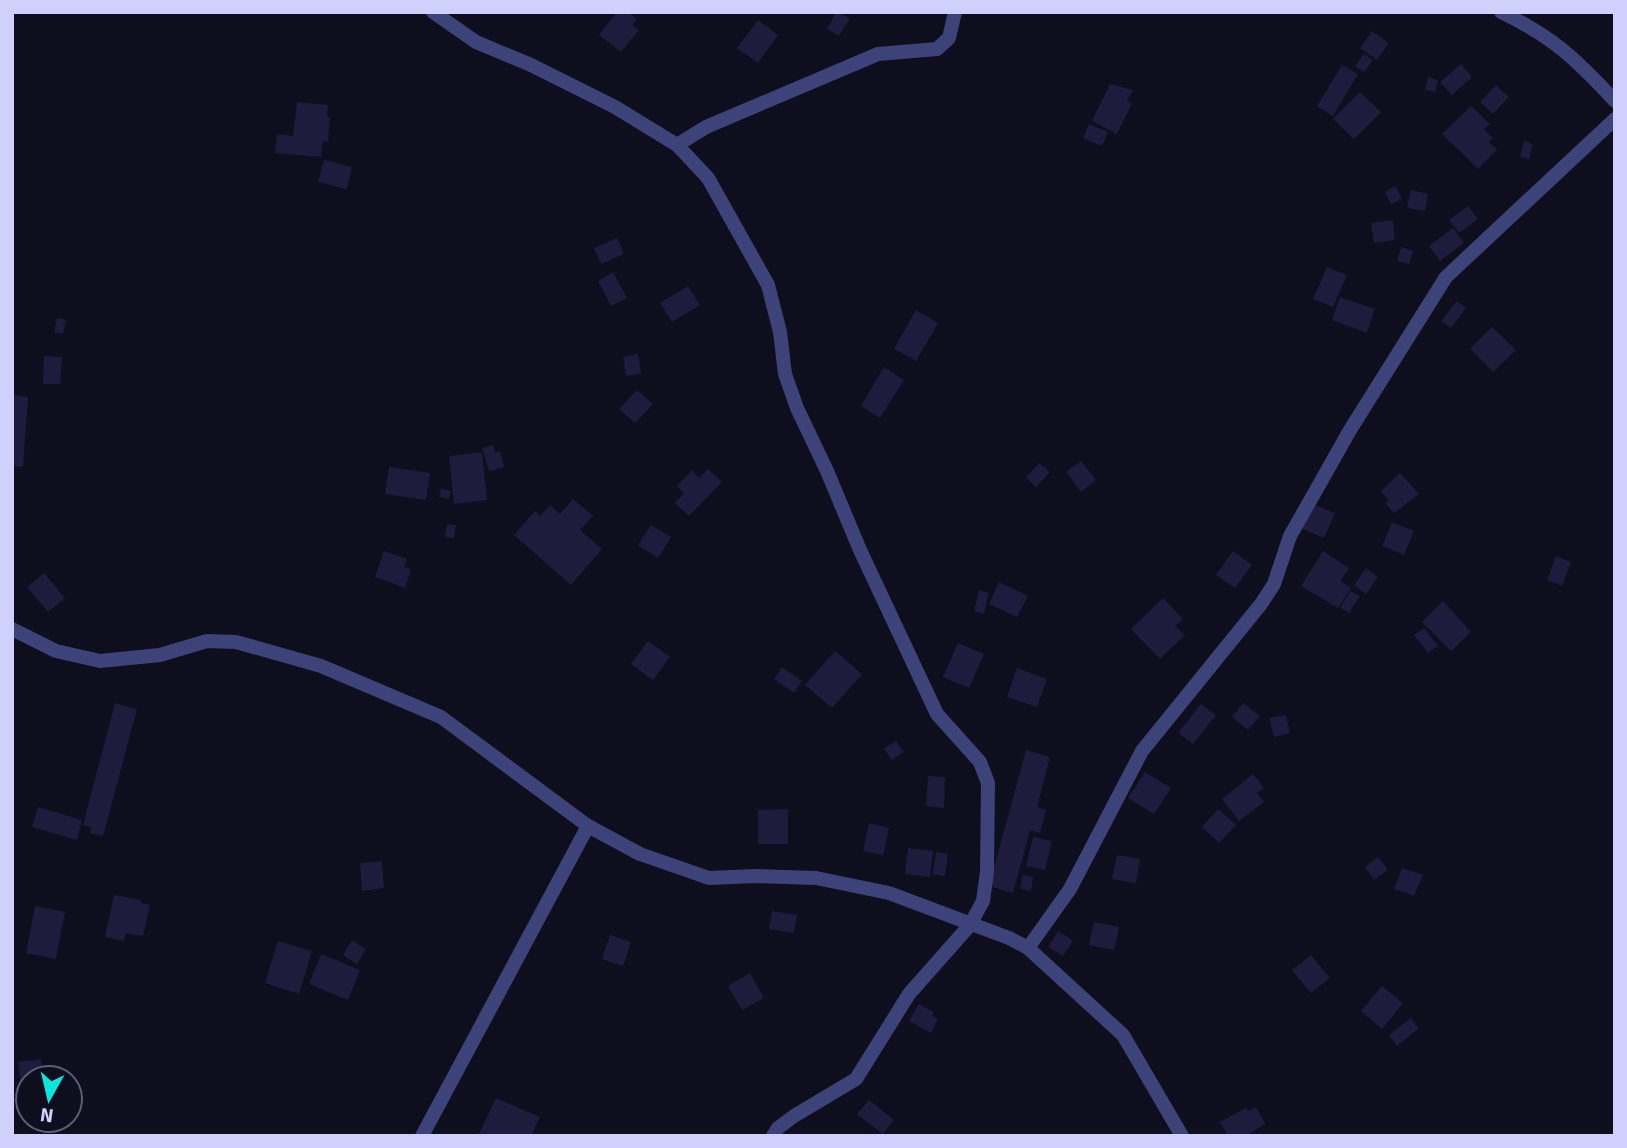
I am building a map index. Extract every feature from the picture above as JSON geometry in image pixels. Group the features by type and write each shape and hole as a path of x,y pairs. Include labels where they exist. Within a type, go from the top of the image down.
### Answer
{"street":[{"path":"433,12 476,42 531,65 615,107 677,145 708,178 768,285 780,332 785,374 797,408 860,550 937,714 980,762 988,782 983,901 970,925 909,994 856,1079 794,1116 778,1128 773,1136"},
{"path":"677,145 706,127 878,54 937,49 949,38 955,12"},
{"path":"1501,12 1552,40 1578,61 1615,101"},
{"path":"1028,948 1070,889 1142,751 1261,604 1274,584 1290,536 1350,430 1446,276 1615,119"},
{"path":"12,629 55,650 100,661 160,655 207,641 236,642 321,666 441,717 588,826 640,854 709,878 816,878 889,893 1009,938 1028,948 1124,1035 1182,1136"},
{"path":"422,1136 588,826"}],"building":[{"path":"617,12 628,12 637,19 632,25 639,30 621,52 599,35"},
{"path":"836,12 850,18 839,36 827,29"},
{"path":"758,20 778,35 758,63 737,48"},
{"path":"1372,31 1389,43 1377,60 1360,48"},
{"path":"1364,54 1373,60 1364,72 1355,66"},
{"path":"1461,64 1472,77 1452,95 1440,82"},
{"path":"1342,65 1358,74 1333,116 1317,106"},
{"path":"1428,77 1438,80 1435,92 1425,90"},
{"path":"1110,84 1133,90 1127,101 1132,103 1117,134 1092,121"},
{"path":"1496,85 1509,97 1493,114 1480,102"},
{"path":"1360,92 1381,112 1354,139 1333,119"},
{"path":"297,102 328,105 328,142 323,141 321,157 275,153 277,134 293,136"},
{"path":"1471,106 1490,124 1484,129 1493,138 1489,142 1497,150 1478,169 1442,134"},
{"path":"1089,124 1108,132 1102,146 1083,138"},
{"path":"1524,141 1533,144 1529,159 1520,157"},
{"path":"324,160 352,167 347,189 318,182"},
{"path":"1396,186 1402,199 1391,204 1385,192"},
{"path":"1411,190 1428,194 1425,211 1407,208"},
{"path":"1468,206 1478,219 1459,233 1449,220"},
{"path":"1393,220 1395,240 1374,243 1371,223"},
{"path":"1453,228 1464,243 1440,261 1429,246"},
{"path":"617,238 624,254 601,264 594,248"},
{"path":"1401,247 1413,251 1409,264 1397,261"},
{"path":"1327,267 1347,275 1333,307 1313,299"},
{"path":"613,272 627,298 611,306 598,281"},
{"path":"688,286 700,305 672,322 660,303"},
{"path":"1340,297 1375,309 1367,333 1332,320"},
{"path":"1457,301 1466,308 1451,328 1441,321"},
{"path":"916,310 938,323 916,361 894,349"},
{"path":"57,318 66,320 63,334 54,332"},
{"path":"1492,327 1516,350 1493,372 1470,349"},
{"path":"638,354 641,373 626,376 623,357"},
{"path":"44,356 62,357 60,384 43,384"},
{"path":"884,367 904,380 880,418 861,406"},
{"path":"637,390 653,404 635,423 619,409"},
{"path":"12,395 28,397 23,467 12,466"},
{"path":"493,445 495,453 500,451 504,467 489,471 482,448"},
{"path":"482,452 487,500 454,504 449,456"},
{"path":"1081,461 1096,480 1081,492 1066,472"},
{"path":"1039,463 1050,472 1036,487 1026,478"},
{"path":"389,467 430,473 426,500 385,494"},
{"path":"708,469 722,482 689,516 675,503 684,493 677,486 692,470 699,478"},
{"path":"1400,473 1419,494 1394,513 1385,503 1389,500 1381,491"},
{"path":"441,488 451,491 449,499 439,497"},
{"path":"573,499 593,516 580,530 602,549 571,585 514,535 535,511 540,516 550,505 560,514"},
{"path":"1313,504 1335,513 1324,538 1302,529"},
{"path":"1392,522 1414,531 1404,555 1382,546"},
{"path":"447,524 456,525 454,538 445,537"},
{"path":"651,525 671,537 658,558 638,545"},
{"path":"384,551 407,559 404,567 411,569 405,588 375,577"},
{"path":"1233,551 1252,565 1235,588 1216,575"},
{"path":"1323,551 1349,568 1340,581 1351,588 1338,608 1301,586"},
{"path":"1556,556 1571,562 1562,586 1547,580"},
{"path":"1366,568 1378,577 1366,594 1354,585"},
{"path":"44,573 65,598 48,612 27,587"},
{"path":"999,582 1028,596 1017,617 989,604"},
{"path":"979,590 989,593 984,614 974,611"},
{"path":"1350,591 1360,596 1349,613 1340,608"},
{"path":"1163,598 1183,619 1175,626 1185,635 1160,659 1131,629"},
{"path":"1443,601 1471,632 1451,651 1422,622"},
{"path":"1424,628 1438,646 1428,653 1414,635"},
{"path":"648,641 670,657 653,680 631,664"},
{"path":"958,643 984,654 969,688 943,677"},
{"path":"835,651 862,674 832,708 805,685"},
{"path":"782,667 802,681 794,693 774,679"},
{"path":"1017,668 1047,679 1037,707 1007,697"},
{"path":"115,703 137,709 103,836 90,833 91,827 83,825"},
{"path":"1243,703 1260,716 1248,730 1232,717"},
{"path":"1201,704 1216,715 1193,744 1178,733"},
{"path":"1286,715 1290,733 1274,737 1269,718"},
{"path":"896,741 904,752 892,760 884,749"},
{"path":"1026,750 1050,757 1037,807 1046,810 1040,833 1030,830 1013,893 989,886"},
{"path":"1145,772 1171,788 1154,814 1128,798"},
{"path":"1253,774 1264,788 1257,793 1264,802 1239,821 1222,799"},
{"path":"928,776 945,777 944,808 926,806"},
{"path":"38,807 82,820 77,840 32,827"},
{"path":"788,809 788,844 758,844 758,810"},
{"path":"1218,809 1236,825 1219,843 1202,827"},
{"path":"869,823 889,828 883,855 863,851"},
{"path":"1033,837 1052,841 1045,870 1026,866"},
{"path":"908,848 933,851 930,877 905,874"},
{"path":"936,852 948,854 945,876 933,874"},
{"path":"1117,855 1140,859 1136,883 1112,879"},
{"path":"1378,857 1388,870 1374,880 1365,867"},
{"path":"382,861 384,888 362,891 360,863"},
{"path":"1402,868 1423,875 1414,896 1394,889"},
{"path":"1023,875 1033,877 1031,891 1020,889"},
{"path":"114,895 141,900 141,903 150,905 143,936 126,933 124,941 105,937"},
{"path":"35,906 65,912 56,959 26,953"},
{"path":"772,911 797,915 794,933 769,929"},
{"path":"1094,922 1119,927 1114,950 1089,945"},
{"path":"1058,931 1073,941 1063,956 1048,947"},
{"path":"610,935 631,942 623,966 602,959"},
{"path":"352,940 366,949 357,964 343,955"},
{"path":"278,941 312,951 299,994 265,983"},
{"path":"321,954 360,970 348,1000 309,984"},
{"path":"1311,955 1330,978 1311,993 1292,970"},
{"path":"750,973 764,998 742,1010 728,986"},
{"path":"1382,986 1403,1003 1382,1029 1361,1011"},
{"path":"919,1004 934,1012 932,1016 938,1019 931,1033 909,1021"},
{"path":"1411,1018 1419,1028 1397,1046 1389,1035"},
{"path":"41,1059 42,1064 18,1064"},
{"path":"496,1098 540,1117 531,1136 478,1136"},
{"path":"869,1100 894,1120 883,1134 857,1114"},
{"path":"1256,1107 1265,1124 1245,1136 1228,1136 1220,1122 1246,1108 1248,1111"}]}
